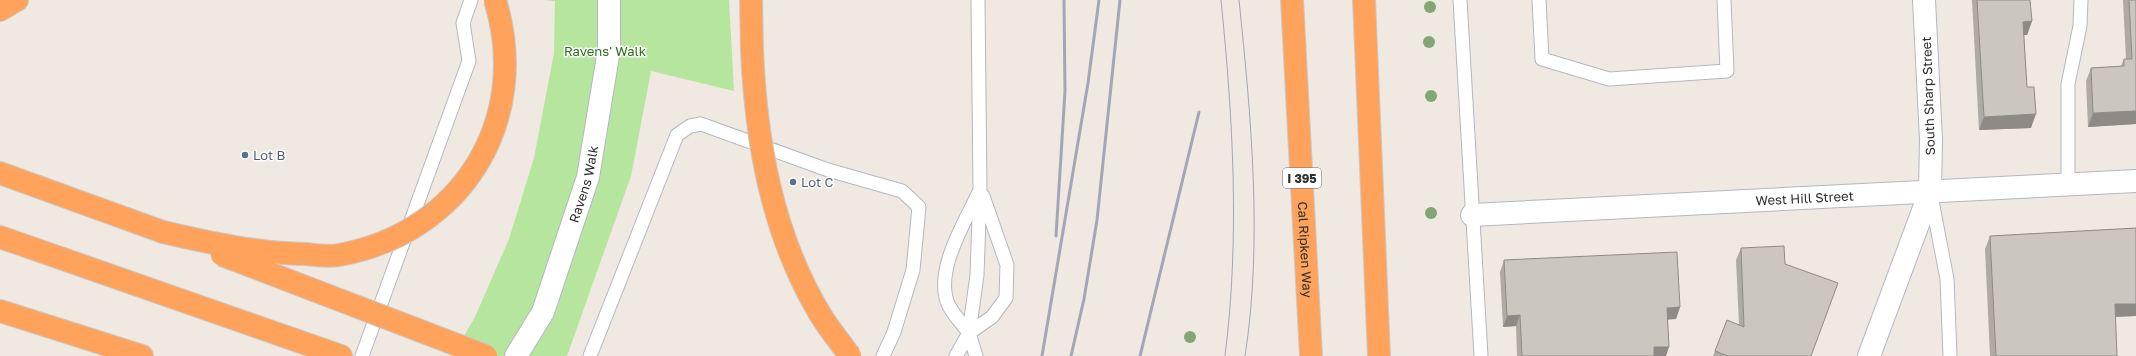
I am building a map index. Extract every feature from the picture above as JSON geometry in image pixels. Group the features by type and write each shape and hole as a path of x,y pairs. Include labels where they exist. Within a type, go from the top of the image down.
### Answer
{"highway":[{"path":"0,10 17,0"},
{"path":"163,232 226,247 283,254 337,255 376,245 411,230 442,207 466,181 486,149 500,107 506,66 503,26 495,0"},
{"path":"751,0 754,94 762,157 775,212 797,270 820,314 850,356"},
{"name":"Cal Ripken Way","path":"1292,0 1312,356"},
{"path":"1364,0 1380,356"},
{"path":"0,173 163,232 486,356"},
{"path":"0,237 341,356"},
{"path":"0,311 142,356"}],"street":[{"name":"Ravens Walk","path":"516,356 543,312 588,177 609,50 609,0"},
{"name":"South Sharp Street","path":"1869,356 1930,192 1931,140 1924,0"},
{"name":"West Hill Street","path":"1472,215 2136,181"}],"lane":[{"path":"362,356 469,61 463,23 471,0"},
{"path":"956,356 969,333 977,281 980,189 978,0"},
{"path":"1460,0 1481,356"},
{"path":"1539,0 1542,59 1609,79 1727,71 1724,0"},
{"path":"2068,185 2068,84 2080,26 2081,0"},
{"path":"590,356 678,135 690,126 701,124 828,170 902,191 919,207 913,270 894,332 883,356"},
{"path":"976,356 969,333 949,305 945,288 950,255 980,189"},
{"path":"969,333 992,317 1006,298 1008,265 980,189"},
{"name":"South Sharp Street","path":"1930,192 1947,279 1950,356"}],"green space":[{"name":"Ravens' Walk","path":"545,0 729,0 734,91 651,71 631,176 567,356 452,356 475,317 509,239 534,158 554,53 555,1"}],"building":[{"path":"1977,0 2030,0 2032,21 2023,22 2027,87 2034,87 2036,114 1984,117"},
{"path":"2129,0 2136,0 2136,111 2093,113 2091,68 2124,66 2124,59 2132,59"},
{"path":"2136,228 2136,304 2115,304 2117,356 1996,356 1990,236"},
{"path":"1784,246 1785,264 1838,283 1811,356 1728,356 1715,351 1727,320 1744,327 1741,248"},
{"path":"1677,252 1680,307 1667,308 1669,347 1654,347 1654,356 1522,356 1520,315 1507,316 1504,260"}],"tram line":[{"path":"1221,0 1229,89 1233,178 1230,312 1225,356"},
{"path":"1239,0 1248,88 1254,223 1253,268 1245,356"}],"railway":[{"path":"1056,236 1065,91 1064,0"},
{"path":"1042,356 1088,83 1099,0"},
{"path":"1071,356 1084,299 1097,220 1120,0"},
{"path":"1140,356 1199,112"}],"place":[{"name":"Lot B","path":"245,155"},
{"name":"Lot C","path":"793,182"}]}
